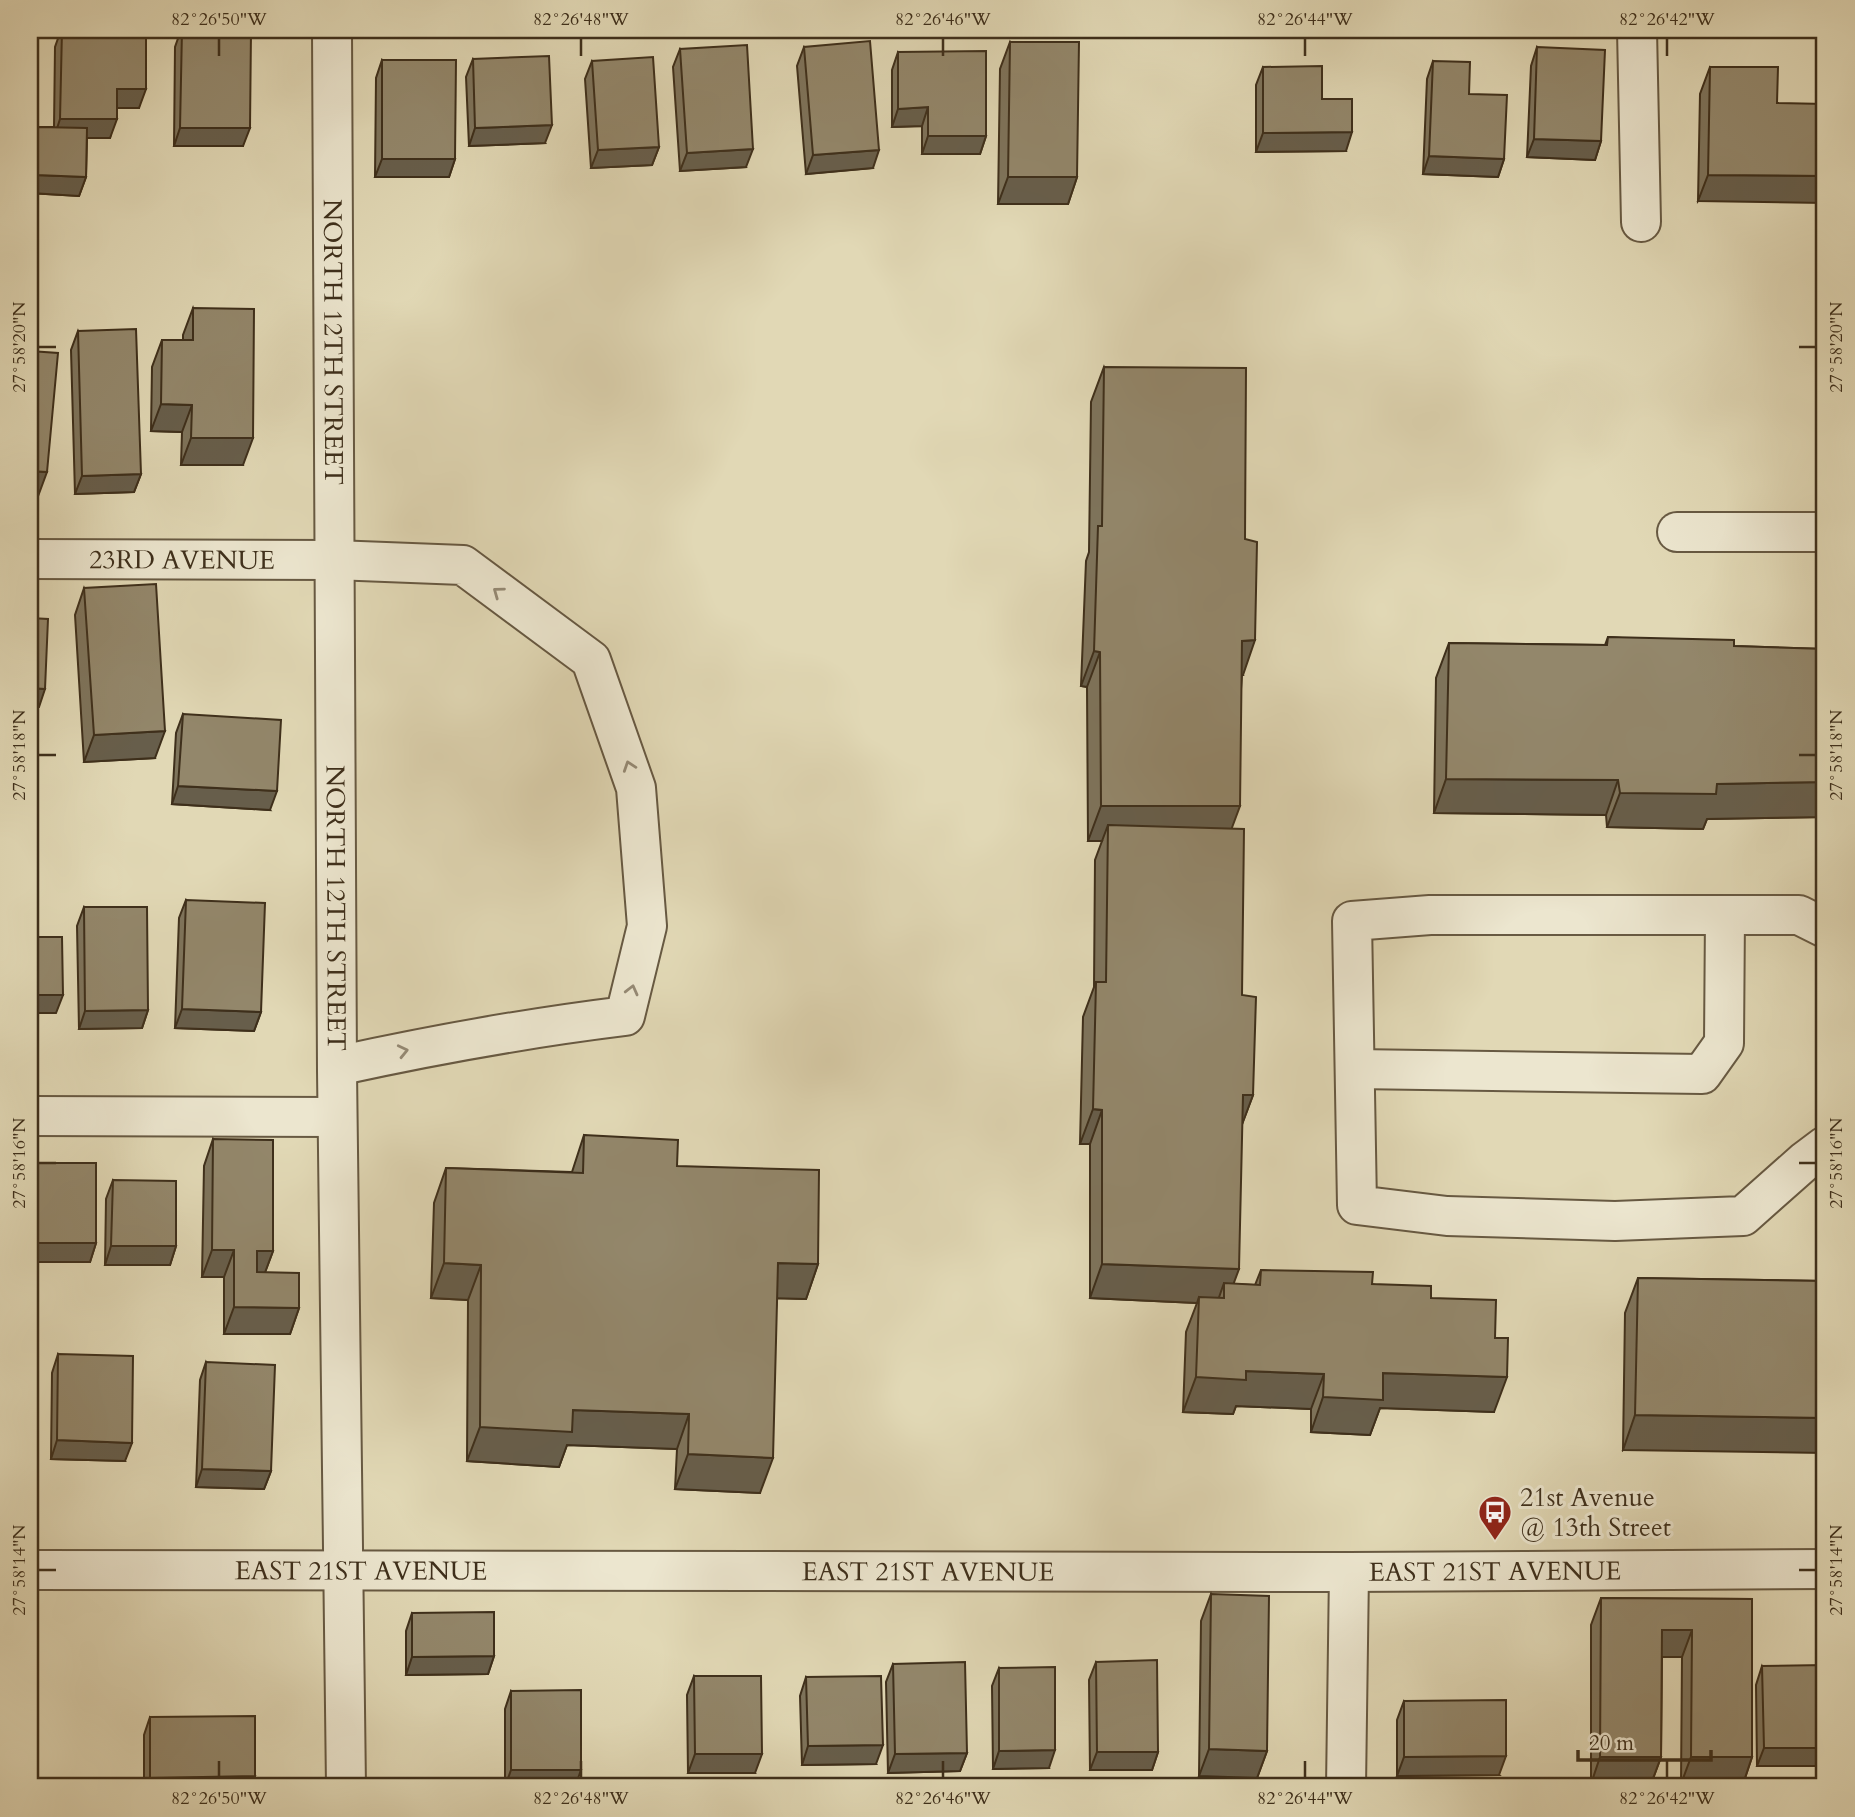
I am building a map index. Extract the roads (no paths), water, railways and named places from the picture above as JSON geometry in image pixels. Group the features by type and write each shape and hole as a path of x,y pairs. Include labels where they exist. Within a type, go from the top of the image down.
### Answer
{"street":[{"name":"NORTH 12TH STREET","path":"332,30 337,1117 346,1787"},
{"path":"1637,30 1641,222"},
{"path":"1677,532 1825,532"},
{"name":"23RD AVENUE","path":"30,559 334,559 463,565 591,660 636,788 647,926 625,1016 535,1027 435,1044 337,1066"},
{"path":"1825,928 1799,915 1430,915 1352,921 1357,1205 1447,1216 1602,1221 1743,1216 1825,1146"},
{"path":"1355,1069 1702,1074 1724,1043 1725,915"},
{"path":"30,1116 337,1117"},
{"name":"EAST 21ST AVENUE","path":"30,1570 1349,1572 1825,1569"},
{"path":"1346,1787 1349,1572"}],"place":[{"name":"21st Avenue @ 13th Street","path":"1495,1542"}]}
